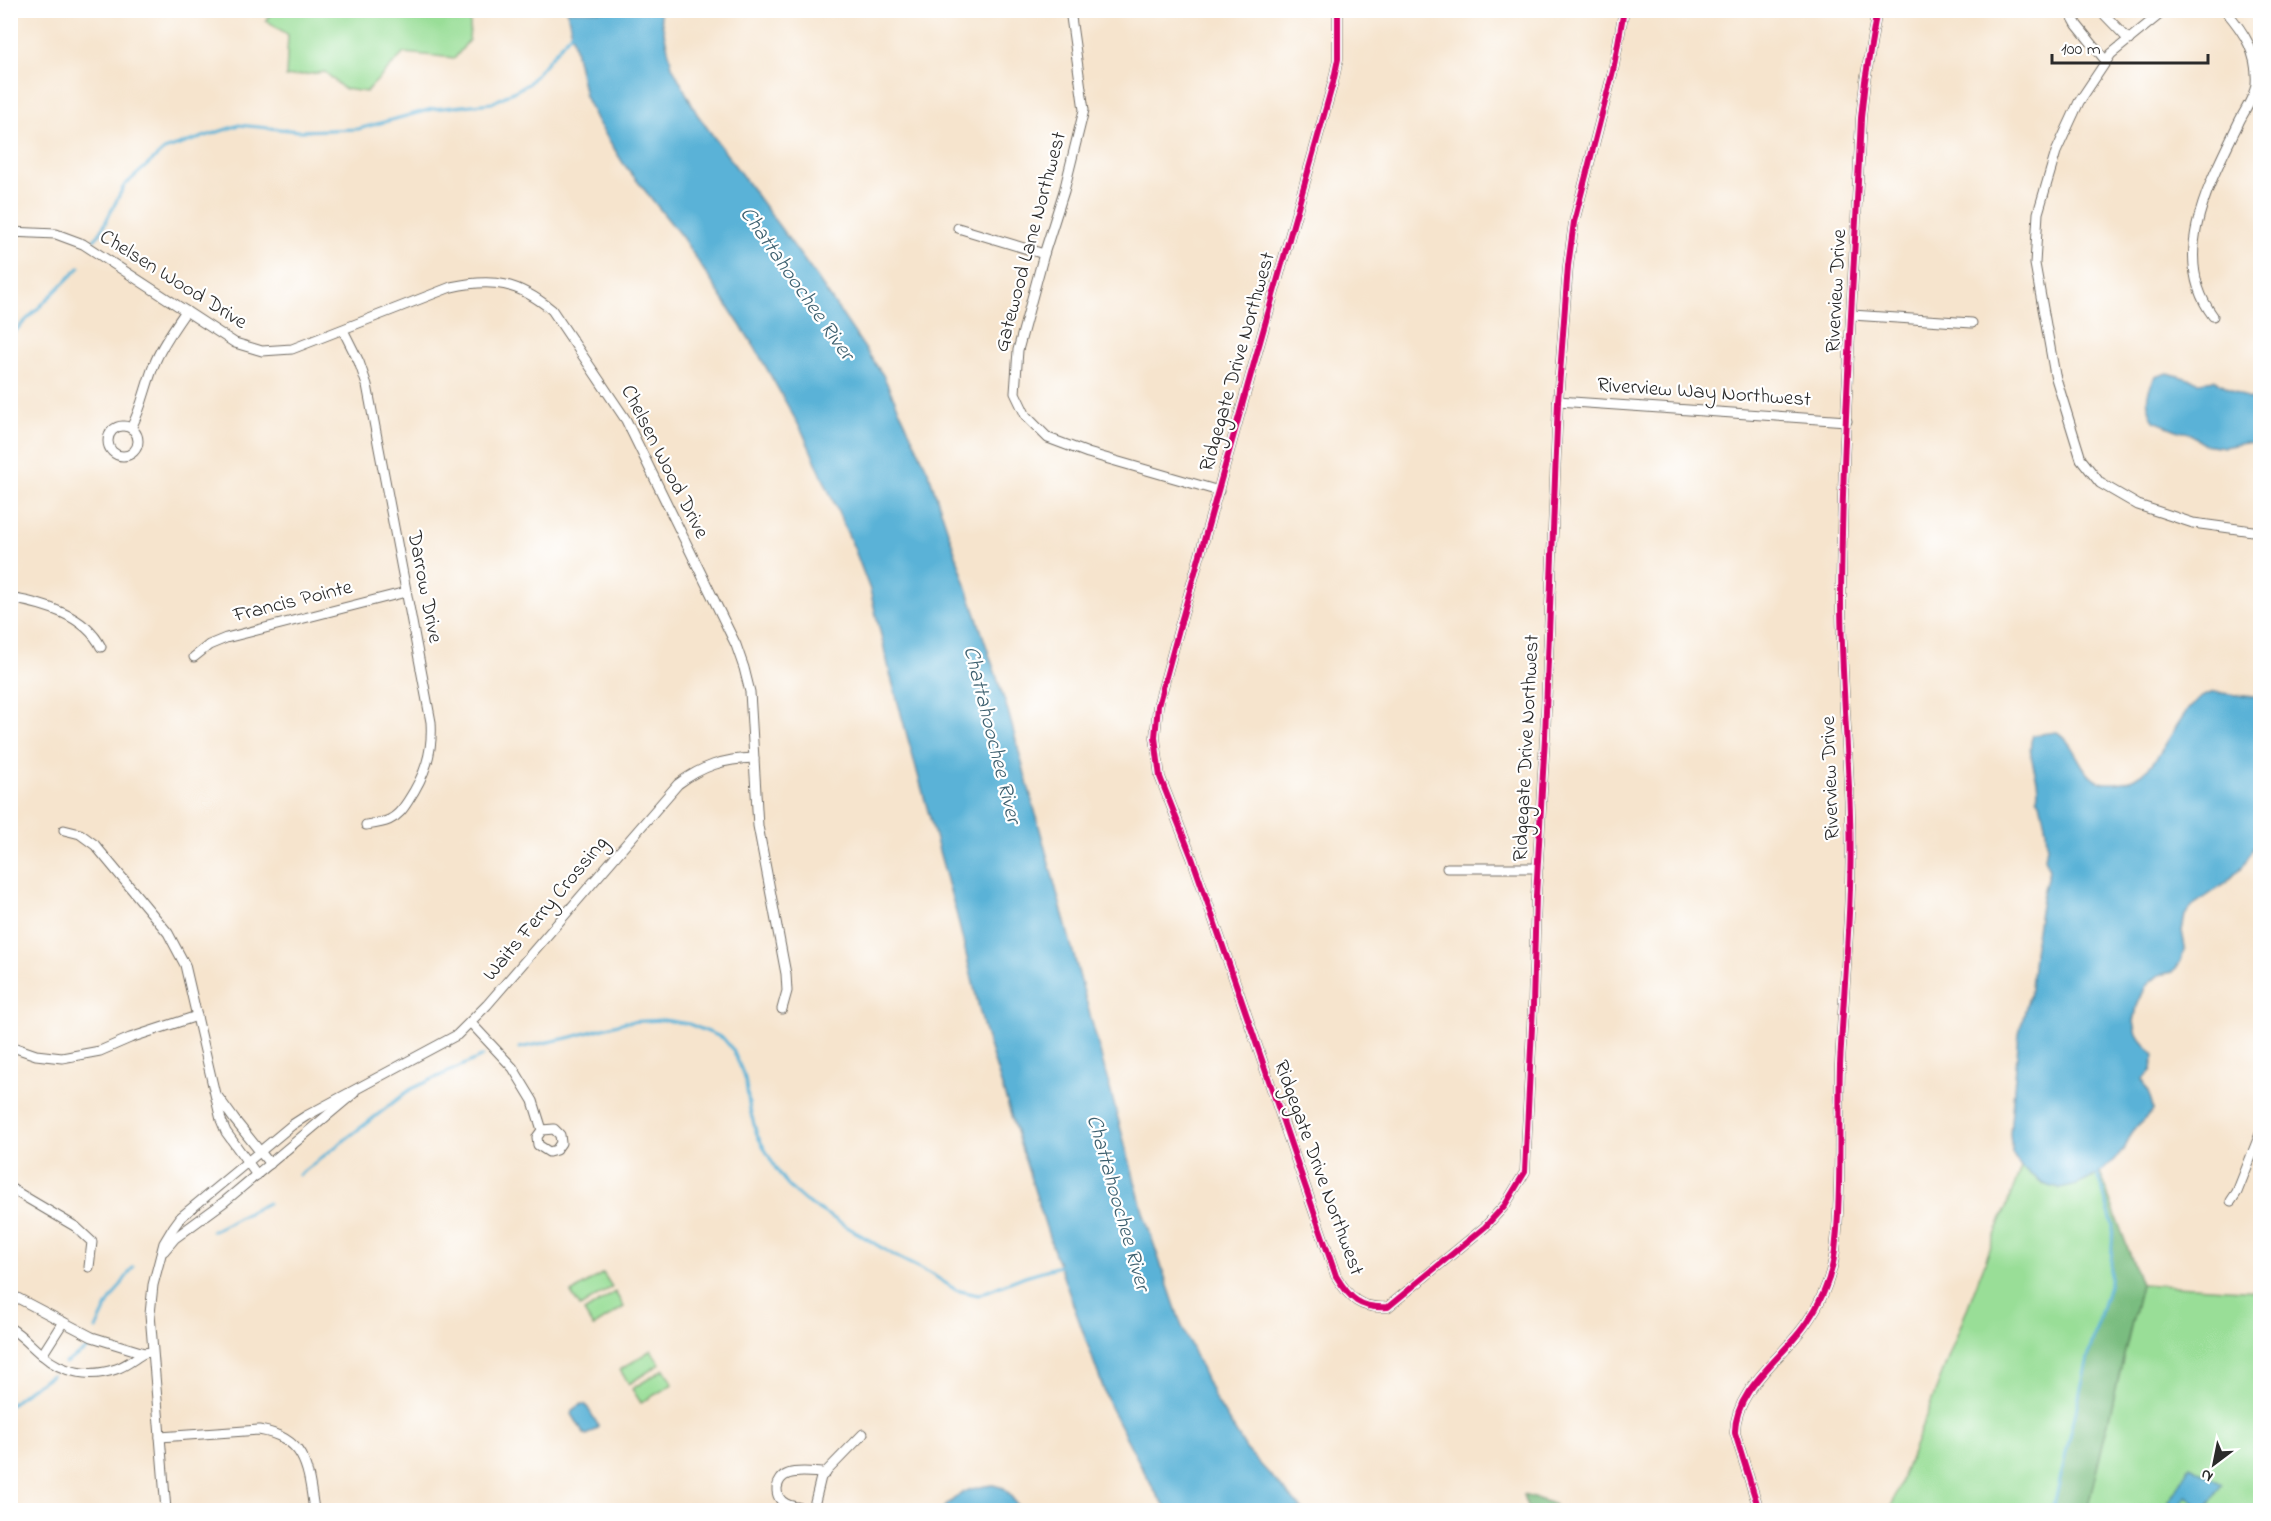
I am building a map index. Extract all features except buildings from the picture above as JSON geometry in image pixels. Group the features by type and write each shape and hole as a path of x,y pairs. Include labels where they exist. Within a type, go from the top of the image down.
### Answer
{"street":[{"name":"Gatewood Lane Northwest","path":"1070,10 1084,110 1064,191 1018,350 1015,393 1026,416 1048,438 1219,491"},
{"name":"Ridgegate Drive Northwest","path":"1338,10 1338,58 1333,82 1158,706 1155,737 1160,777 1214,921 1336,1276 1352,1300 1376,1308 1388,1307 1485,1227 1505,1205 1525,1172 1558,401 1568,266 1574,222 1613,71 1624,10"},
{"name":"Riverview Drive","path":"1759,1510 1735,1433 1735,1421 1744,1399 1805,1325 1826,1291 1836,1243 1840,1071 1849,922 1850,829 1841,600 1861,118 1877,10"},
{"path":"2076,10 2072,16 2077,25 2106,61"},
{"path":"2100,10 2129,40"},
{"path":"2165,10 2106,61 2079,102 2056,152 2038,213 2035,264 2055,375 2081,459 2100,483 2138,505 2193,523 2260,532"},
{"path":"2213,316 2202,301 2193,263 2194,232 2205,195 2256,88 2255,60 2245,34 2225,10"},
{"path":"10,208 12,231"},
{"path":"958,228 1044,254"},
{"name":"Chelsen Wood Drive","path":"12,231 56,234 83,244 235,342 262,351 292,349 451,287 473,282 494,282 515,287 535,296 552,310 626,420 736,645 744,668 750,692 760,846 786,974 787,991 782,1009"},
{"path":"131,428 140,412 156,360 186,311"},
{"path":"1852,315 1971,323"},
{"name":"Darrow Drive","path":"343,330 359,362 367,385 431,722 431,752 421,781 399,814 388,820 366,825"},
{"name":"Riverview Way Northwest","path":"1558,401 1847,421"},
{"name":"Francis Pointe","path":"194,657 209,645 226,638 406,592"},
{"path":"10,598 58,611 87,626 101,647"},
{"name":"Waits Ferry Crossing","path":"166,1510 160,1437 148,1352 152,1295 164,1243 181,1217 306,1116 457,1035 487,1005 678,784 694,772 712,764 732,759 754,758"},
{"path":"64,830 80,834 95,845 168,933 184,965 220,1120 257,1175"},
{"path":"1447,868 1538,868"},
{"path":"10,1046 36,1055 62,1058 100,1051 130,1038 197,1016"},
{"path":"470,1022 513,1068 533,1101 542,1130"},
{"name":"Waits Ferry Crossing","path":"163,1252 175,1239 224,1202 361,1088"},
{"path":"215,1092 270,1164"},
{"path":"2230,1201 2237,1192 2260,1134"},
{"path":"10,1188 76,1227 92,1242 89,1267"},
{"path":"10,1294 92,1337 148,1352"},
{"path":"42,1355 63,1322"},
{"path":"10,1328 20,1334 42,1355 64,1369 89,1375 117,1369 148,1352"},
{"path":"160,1437 258,1430 272,1432 285,1438 298,1450 308,1467 314,1510"},
{"path":"826,1473 790,1473 781,1479 778,1483 778,1494 783,1503 813,1510 821,1477 826,1473 863,1434"}],"green space":[{"path":"273,11 476,11 471,14 469,40 455,58 404,53 366,92 344,89 325,72 286,77 288,35 266,20"},
{"path":"2021,1168 2046,1185 2077,1185 2098,1175 2113,1226 2110,1282 2089,1353 2053,1510 1890,1510"},
{"path":"2100,1173 2141,1284 2087,1510 2053,1510 2089,1353 2110,1282 2113,1226 2098,1175"},
{"path":"603,1273 612,1287 580,1307 571,1293"},
{"path":"2141,1284 2260,1291 2260,1510 2087,1510"},
{"path":"615,1292 624,1307 593,1327 584,1312"},
{"path":"651,1350 660,1364 629,1384 620,1370"},
{"path":"664,1369 673,1384 641,1403 632,1389"},
{"path":"1523,1495 1554,1504 1557,1510 1528,1510"}],"water":[{"name":"Chattahoochee River","path":"567,11 659,11 672,66 697,114 815,275 883,375 928,471 1008,711 1144,1215 1181,1324 1214,1397 1246,1449 1303,1510 1167,1510 1110,1407 1050,1240 984,1029 957,916 892,681 870,590 854,548 803,433 754,346 682,237 623,163 597,121 585,96"},
{"path":"2168,373 2199,382 2215,380 2248,399 2260,395 2260,445 2245,443 2224,447 2203,444 2191,433 2154,421 2147,399 2149,389 2155,377"},
{"path":"2214,692 2260,698 2260,835 2244,865 2226,883 2195,904 2185,915 2182,931 2185,947 2181,961 2173,972 2159,975 2146,986 2137,1006 2134,1022 2137,1035 2154,1055 2152,1070 2143,1079 2153,1111 2132,1131 2124,1150 2098,1175 2077,1185 2060,1189 2046,1185 2021,1168 2012,1153 2010,1133 2019,1033 2031,989 2035,942 2049,870 2045,857 2046,829 2037,798 2037,782 2031,750 2033,735 2057,732 2069,743 2089,775 2099,782 2116,783 2133,779 2147,769 2159,755 2188,710 2200,698"},
{"path":"582,1404 586,1405 598,1425 598,1428 587,1435 584,1434 572,1414 572,1410"},
{"path":"2190,1466 2223,1484 2206,1510 2186,1496 2178,1508 2168,1502"},
{"path":"993,1485 1004,1488 1022,1510 942,1510 964,1492"}],"waterway":[{"path":"94,240 99,235 124,186 164,150 239,125 299,131 358,129 432,109 492,103 528,84 573,31"},
{"path":"10,336 80,267"},
{"path":"519,1048 572,1037 625,1022 664,1020 689,1024 723,1038 733,1050 745,1078 757,1135 788,1186 805,1201 956,1290 978,1295 1025,1276 1063,1265"},
{"path":"299,1175 411,1089 483,1056"},
{"path":"2053,1510 2089,1353 2110,1282 2113,1226 2098,1175"},
{"path":"212,1231 268,1203"},
{"path":"96,1329 108,1304 133,1267"},
{"path":"65,1363 90,1347"},
{"path":"10,1405 52,1375"}],"cycle path":[{"path":"1338,10 1338,59 1333,83 1158,706 1155,737 1160,777 1192,858 1336,1276 1346,1291 1357,1301 1378,1307 1388,1307 1485,1227 1505,1205 1525,1172 1558,401 1568,266 1574,222 1613,71 1624,10"},
{"path":"1759,1510 1735,1433 1737,1417 1752,1388 1798,1335 1818,1303 1833,1263 1838,1219 1840,1065 1851,846 1841,625 1842,538 1861,118 1877,10"}]}
